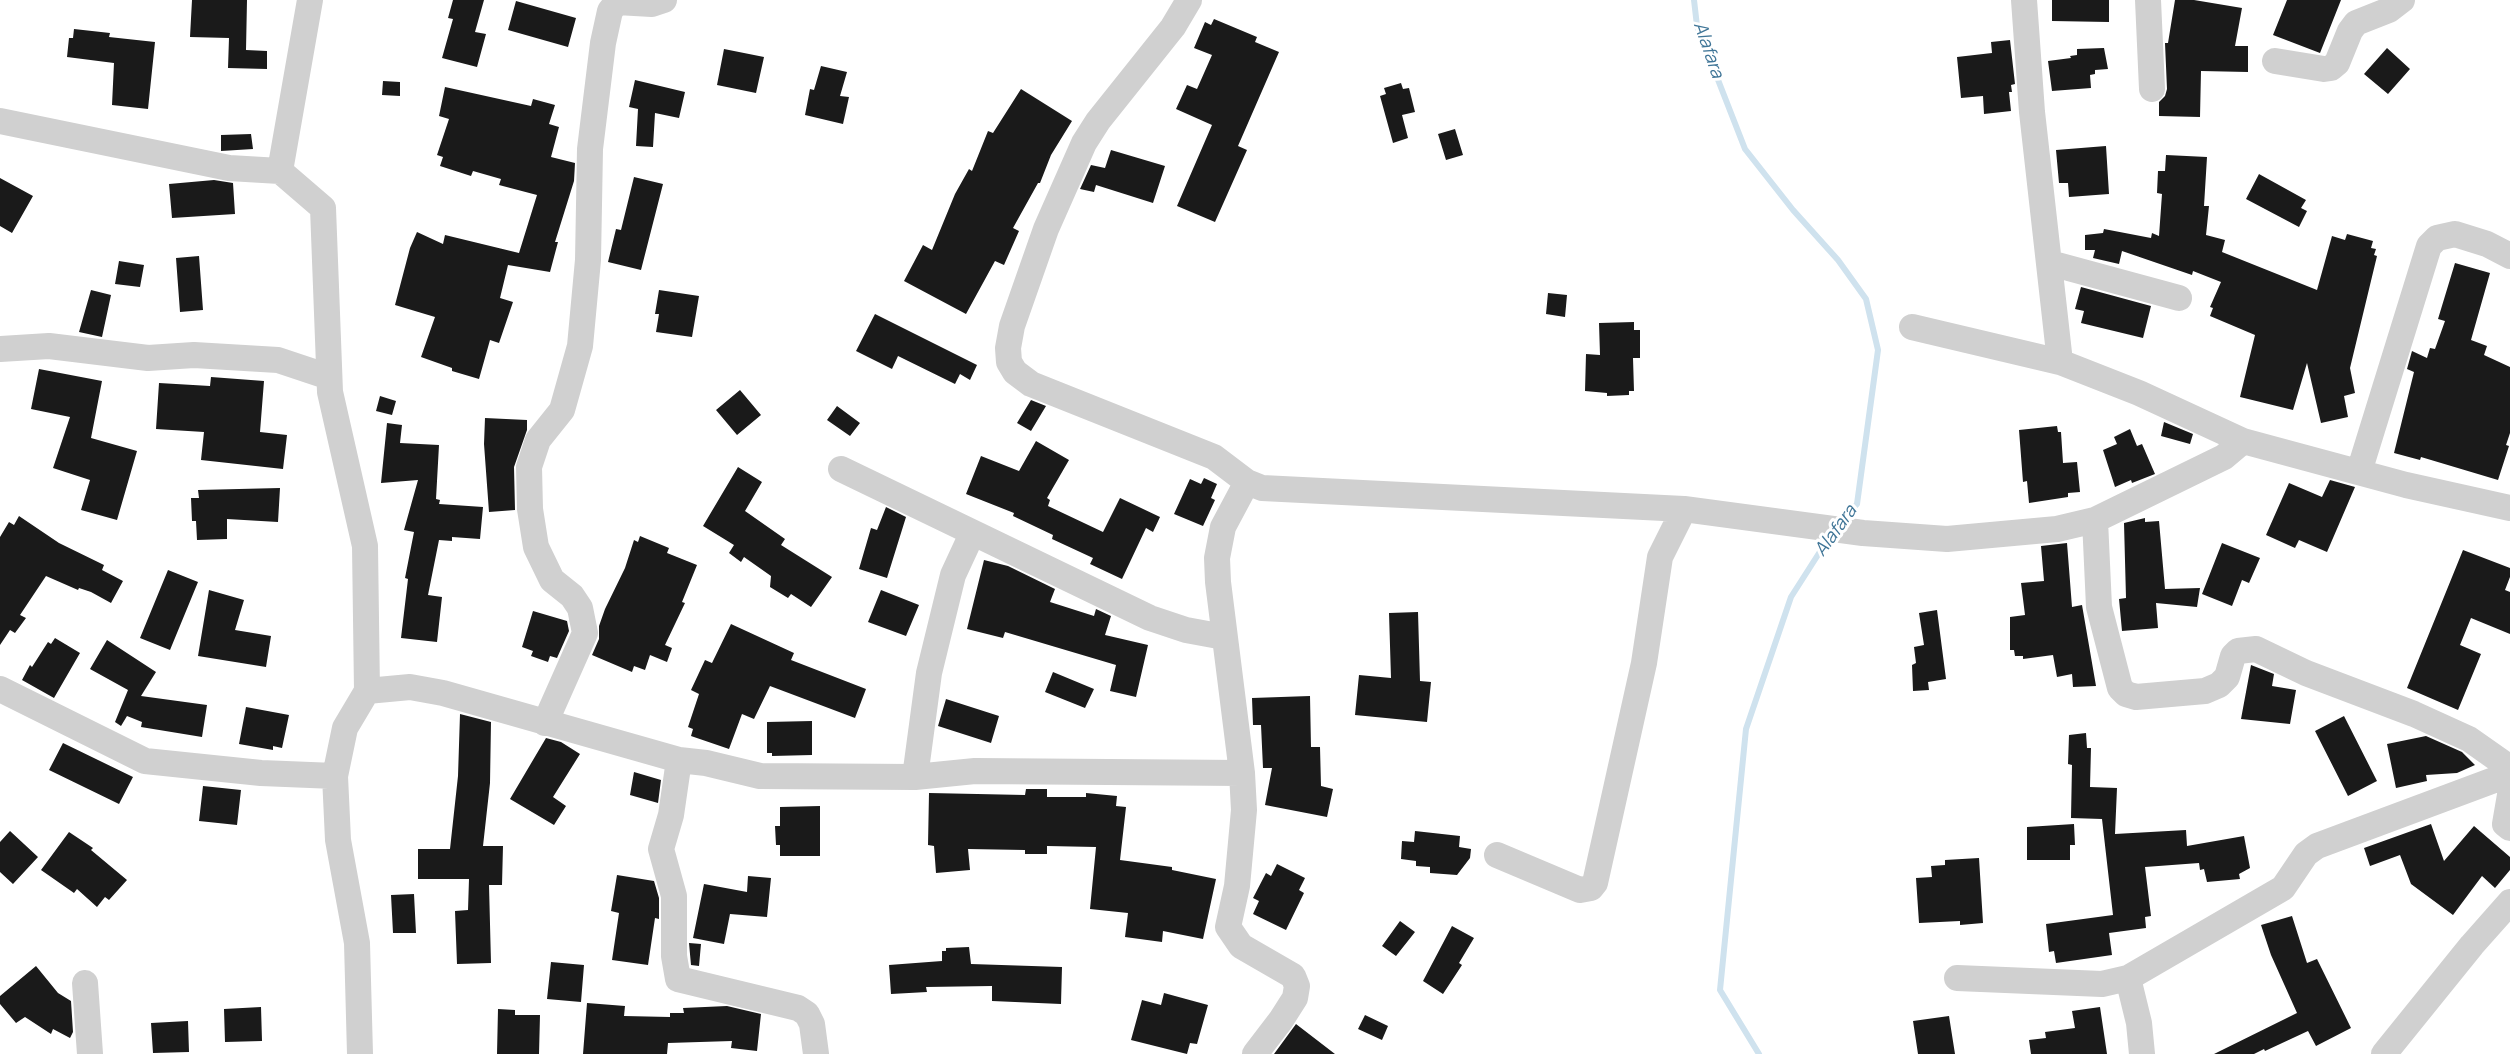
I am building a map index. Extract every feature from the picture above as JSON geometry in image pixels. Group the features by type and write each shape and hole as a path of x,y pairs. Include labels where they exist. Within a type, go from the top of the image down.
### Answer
{"street":[{"path":"280,171 310,0"},
{"path":"545,723 585,633 580,608 572,596 552,580 536,546 530,509 529,467 538,440 562,410 580,346 588,260 590,149 603,43 610,11 617,2 652,4 664,0"},
{"path":"1189,0 1173,27 1098,121 1084,143 1046,229 1012,326 1008,348 1009,362 1015,372 1031,384 1214,456 1247,482 1262,488 1684,509 1818,528 1947,539 2056,529 2095,520 2224,457 2243,441"},
{"path":"2024,0 2032,112 2060,362"},
{"path":"2148,0 2152,89"},
{"path":"2275,61 2324,69 2331,68 2337,63 2350,31 2356,23 2390,10 2402,0"},
{"path":"0,121 229,168 280,171 323,208 330,392 365,546 368,691 345,728 335,776 338,840 357,943 360,1054"},
{"path":"2359,472 2429,246 2437,238 2455,234 2487,244 2510,256"},
{"path":"2050,263 2179,298"},
{"path":"1912,327 2060,362 2243,441 2359,472 2510,508"},
{"path":"0,349 50,346 148,357 194,355 278,360 329,376"},
{"path":"841,470 1150,618 1186,630 1224,638"},
{"path":"1247,482 1223,527 1217,558 1224,638 1242,773 1244,810 1237,886 1228,927 1241,946 1293,976 1297,986 1295,998 1286,1013 1255,1054"},
{"path":"1497,855 1580,890 1590,888 1595,883 1644,663 1660,557 1684,509"},
{"path":"2095,520 2099,607 2120,688 2126,694 2136,697 2205,691 2219,685 2227,677 2233,656 2238,651 2256,649 2306,673 2414,714 2469,739 2510,768"},
{"path":"915,777 929,673 953,575 972,534"},
{"path":"368,691 410,687 443,693 679,760 706,763 760,776 915,777 975,771 1242,773"},
{"path":"0,689 145,761 261,773 335,776"},
{"path":"679,760 671,815 661,849 674,896 674,956 678,980 798,1008 807,1014 812,1024 816,1054"},
{"path":"1957,978 2102,984 2128,978 2283,888 2306,854 2317,846 2510,774"},
{"path":"2510,795 2505,824 2510,828"},
{"path":"2384,1054 2472,945 2510,902"},
{"path":"2128,978 2139,1023 2142,1054"},
{"path":"85,983 90,1054"}],"building":[{"path":"192,0 247,0 246,50 267,51 267,69 228,68 229,38 190,37"},
{"path":"453,0 484,0 475,32 486,34 477,67 442,58 453,19 448,18"},
{"path":"2052,0 2109,0 2109,22 2052,21"},
{"path":"2175,0 2194,0 2242,8 2235,46 2248,46 2248,72 2201,71 2200,117 2159,116 2159,102 2165,96 2167,89 2165,43 2168,43"},
{"path":"2287,0 2341,0 2320,53 2273,35"},
{"path":"516,1 576,18 568,47 508,30"},
{"path":"1214,19 1257,37 1255,42 1279,52 1238,146 1247,150 1215,222 1177,206 1212,125 1176,109 1187,85 1197,89 1212,55 1194,48 1205,22 1211,25"},
{"path":"74,29 110,33 109,37 155,42 148,109 112,105 114,63 67,57 69,38 73,38"},
{"path":"2010,40 2015,84 2011,85 2012,92 2009,92 2011,111 1984,114 1983,96 1961,98 1957,57 1992,53 1991,42"},
{"path":"2104,48 2108,69 2095,70 2095,74 2090,75 2091,88 2052,91 2048,61 2071,58 2070,56 2077,55 2077,49"},
{"path":"2387,48 2410,69 2388,94 2364,74"},
{"path":"724,49 764,57 756,93 717,85"},
{"path":"821,66 847,72 840,96 849,97 843,124 805,115 810,89 814,90"},
{"path":"635,80 685,92 679,118 655,113 653,147 636,146 638,109 629,107"},
{"path":"383,81 400,82 400,96 382,95"},
{"path":"1401,83 1403,89 1409,88 1415,112 1402,115 1408,138 1393,143 1380,96 1386,94 1384,88"},
{"path":"445,87 531,106 533,99 555,105 549,124 559,127 551,157 575,163 574,181 555,242 558,242 550,272 508,265 500,298 513,302 499,343 490,340 479,379 452,371 452,368 421,357 435,317 395,305 410,248 417,232 443,244 445,235 519,253 537,195 499,185 501,179 473,171 471,176 440,166 443,157 437,155 449,119 439,116"},
{"path":"1021,89 1072,121 1051,155 1040,183 1013,228 1019,231 1004,265 995,261 966,314 904,281 923,245 932,250 955,194 969,169 972,171 988,131 993,133"},
{"path":"1455,129 1463,155 1446,160 1438,134"},
{"path":"251,134 253,149 221,151 221,135"},
{"path":"2106,146 2109,194 2069,197 2068,183 2059,183 2056,150"},
{"path":"1111,150 1165,166 1153,203 1096,185 1094,192 1080,189 1091,165 1105,168"},
{"path":"2166,155 2207,157 2204,206 2209,206 2206,235 2225,240 2222,252 2317,290 2332,236 2345,240 2347,234 2373,241 2371,248 2376,249 2374,255 2377,256 2350,368 2355,393 2344,396 2348,417 2321,423 2307,363 2293,410 2240,397 2255,335 2210,316 2213,308 2210,307 2221,282 2193,271 2192,275 2122,251 2119,264 2093,258 2095,250 2085,250 2085,235 2103,233 2104,229 2151,238 2152,233 2159,236 2162,194 2157,193 2158,171 2165,171"},
{"path":"2259,174 2306,200 2301,208 2307,211 2299,227 2246,199"},
{"path":"634,177 663,184 641,270 608,262 616,229 621,230"},
{"path":"0,178 33,196 12,233 0,226"},
{"path":"214,180 233,183 235,214 172,218 169,184"},
{"path":"199,256 203,310 180,312 176,258"},
{"path":"119,261 144,265 140,287 115,284"},
{"path":"2455,263 2490,273 2471,340 2487,346 2484,355 2510,367 2510,433 2506,445 2509,446 2498,480 2421,457 2420,460 2394,453 2414,372 2407,369 2412,351 2427,358 2430,348 2435,349 2445,321 2438,319"},
{"path":"2081,287 2151,306 2143,338 2081,323 2084,311 2075,309"},
{"path":"91,290 111,295 102,337 79,332"},
{"path":"659,290 699,296 692,337 656,332 659,314 655,314"},
{"path":"1548,293 1567,295 1565,317 1546,314"},
{"path":"875,314 977,365 970,380 960,374 955,384 898,356 892,369 856,351"},
{"path":"1634,322 1634,330 1640,330 1640,358 1633,358 1634,391 1629,391 1629,395 1607,396 1607,393 1585,391 1586,354 1600,355 1599,323"},
{"path":"39,369 102,381 91,438 137,451 117,520 81,510 90,480 53,468 70,417 31,409"},
{"path":"211,377 264,381 260,432 287,435 283,469 201,460 204,432 156,429 159,383 210,386"},
{"path":"740,390 761,415 737,435 716,410"},
{"path":"380,396 396,401 392,415 376,411"},
{"path":"1031,400 1046,406 1031,431 1017,423"},
{"path":"837,406 860,423 850,436 827,420"},
{"path":"485,418 527,420 527,430 514,467 515,510 489,512 484,444"},
{"path":"2164,422 2193,434 2190,444 2161,436"},
{"path":"387,423 402,425 400,443 439,445 436,499 440,500 439,504 483,507 480,539 452,537 452,541 439,540 428,595 442,597 437,642 401,638 408,579 405,578 414,532 404,530 418,480 381,483"},
{"path":"2057,426 2058,432 2061,432 2063,463 2077,462 2080,492 2068,493 2068,497 2029,503 2027,481 2023,482 2019,430"},
{"path":"2130,429 2137,446 2142,444 2155,474 2115,487 2103,450 2117,444 2114,437"},
{"path":"1036,441 1069,460 1047,498 1050,500 1048,506 1103,532 1120,498 1160,517 1153,532 1146,528 1122,579 1090,564 1093,558 1052,539 1053,535 1013,516 1014,513 966,494 981,456 1019,471"},
{"path":"738,467 762,482 745,511 785,539 781,545 832,577 811,607 791,594 788,598 770,587 771,576 744,557 741,562 729,553 734,545 703,526"},
{"path":"1204,478 1217,484 1211,498 1215,500 1203,526 1174,514 1190,479 1201,484"},
{"path":"2330,480 2355,487 2327,552 2299,540 2295,548 2266,535 2289,483 2322,497"},
{"path":"280,488 278,522 227,519 227,539 197,540 196,521 192,521 191,498 199,498 198,490"},
{"path":"886,507 906,517 887,578 859,569 871,528 877,530"},
{"path":"19,516 59,543 104,565 102,570 123,581 111,603 91,592 79,588 78,590 46,576 20,615 26,618 15,633 10,630 0,645 0,537 9,522 14,525"},
{"path":"2145,518 2145,522 2159,521 2165,589 2200,588 2197,607 2156,603 2158,628 2122,631 2119,599 2126,598 2124,523"},
{"path":"640,536 669,548 667,553 697,565 682,602 685,603 665,645 672,648 667,662 650,655 645,670 634,666 632,672 592,655 599,639 599,626 605,609 625,568 634,540 638,542"},
{"path":"2067,543 2072,607 2082,605 2096,686 2073,687 2072,674 2057,677 2053,655 2023,659 2023,656 2015,656 2014,650 2010,650 2010,617 2025,615 2021,583 2044,581 2041,546"},
{"path":"2222,543 2260,558 2249,583 2242,580 2232,606 2202,594"},
{"path":"2463,550 2510,568 2510,577 2505,590 2510,592 2510,634 2471,618 2460,645 2481,654 2458,710 2407,688"},
{"path":"984,560 1008,566 1055,589 1050,602 1094,616 1096,609 1111,616 1105,635 1148,645 1136,697 1110,691 1116,665 1005,632 1003,638 967,629"},
{"path":"168,570 198,582 170,650 140,638"},
{"path":"209,590 244,600 235,630 271,636 266,667 198,656"},
{"path":"881,590 919,605 906,636 868,622"},
{"path":"1937,610 1946,679 1928,682 1929,690 1913,691 1912,665 1916,663 1914,647 1924,645 1919,613"},
{"path":"533,611 567,621 569,631 557,658 550,656 548,662 531,656 533,651 522,647"},
{"path":"1418,612 1420,681 1431,682 1427,722 1355,715 1359,675 1391,678 1389,613"},
{"path":"731,624 794,653 791,660 866,689 855,718 770,686 754,719 742,714 729,749 691,736 693,729 688,727 699,694 691,690 705,660 712,663"},
{"path":"55,638 80,653 54,698 22,680 30,665 32,667 48,642 51,644"},
{"path":"107,640 156,672 141,696 207,705 202,737 141,727 142,722 127,716 121,726 115,722 128,690 90,669"},
{"path":"2251,665 2274,674 2272,686 2296,690 2290,724 2241,719"},
{"path":"1053,672 1094,689 1085,708 1045,692"},
{"path":"1310,696 1311,747 1320,747 1321,786 1333,789 1327,817 1265,805 1272,768 1263,768 1261,725 1253,725 1252,698"},
{"path":"946,699 999,716 991,743 938,726"},
{"path":"246,707 289,715 282,748 273,746 273,750 239,744"},
{"path":"460,714 491,722 490,783 483,846 503,846 502,885 489,885 491,963 457,964 455,911 468,910 469,879 418,879 418,849 450,849 458,776"},
{"path":"2344,716 2377,781 2348,796 2315,731"},
{"path":"812,721 812,755 772,756 772,753 767,753 767,722"},
{"path":"2086,733 2087,748 2091,748 2090,787 2117,788 2115,834 2186,830 2187,846 2244,836 2250,868 2239,874 2240,879 2207,882 2204,869 2200,870 2199,863 2145,867 2151,916 2145,917 2146,928 2109,933 2112,955 2056,963 2054,951 2049,952 2046,924 2113,915 2102,819 2071,818 2072,765 2068,764 2069,735"},
{"path":"2426,736 2462,752 2475,765 2457,773 2426,775 2427,781 2396,788 2387,744"},
{"path":"546,738 561,742 580,754 553,797 566,806 554,825 510,799"},
{"path":"63,743 133,777 119,804 49,770"},
{"path":"634,772 661,780 658,803 630,795"},
{"path":"203,786 241,790 237,825 199,821"},
{"path":"1026,789 1047,789 1047,797 1086,797 1086,793 1117,796 1116,806 1126,807 1120,860 1172,867 1172,870 1216,879 1203,939 1163,931 1162,942 1125,937 1128,913 1090,909 1096,847 1047,846 1047,854 1025,854 1025,850 968,849 970,870 936,873 934,846 928,845 929,793 1025,795"},
{"path":"820,806 820,856 780,856 780,845 776,845 775,826 780,826 780,807"},
{"path":"2074,824 2075,845 2070,845 2070,860 2027,860 2027,827"},
{"path":"2431,824 2444,861 2474,826 2510,857 2510,870 2495,888 2482,876 2453,915 2411,884 2400,855 2370,866 2364,848"},
{"path":"10,831 38,857 13,884 0,872 0,842"},
{"path":"1415,831 1460,836 1459,847 1471,849 1470,858 1457,875 1430,873 1430,867 1416,866 1416,861 1401,859 1402,841 1414,842"},
{"path":"69,832 93,848 91,850 127,880 109,900 105,897 97,907 77,889 74,893 41,870"},
{"path":"1979,858 1983,923 1960,925 1960,921 1919,923 1916,878 1932,877 1931,866 1945,865 1945,860"},
{"path":"1277,864 1305,878 1299,890 1304,893 1286,930 1253,914 1259,901 1253,898 1266,873 1271,876"},
{"path":"617,875 654,881 659,898 659,919 655,918 648,965 612,960 619,913 611,911"},
{"path":"748,876 771,878 767,917 730,914 724,944 693,938 704,884 747,892"},
{"path":"414,894 416,933 393,933 391,895"},
{"path":"2292,916 2307,963 2317,959 2351,1028 2316,1046 2308,1031 2254,1054 2214,1054 2297,1013 2271,955 2261,925"},
{"path":"1400,921 1415,932 1396,956 1382,946"},
{"path":"1452,926 1474,938 1459,963 1462,965 1443,994 1423,981"},
{"path":"689,943 701,944 699,966 691,965"},
{"path":"969,947 971,964 1062,967 1061,1004 992,1001 992,986 926,987 927,992 891,994 889,965 942,961 942,951 946,951 946,948"},
{"path":"551,962 584,965 581,1002 547,999"},
{"path":"36,966 58,993 71,1001 73,1032 70,1038 53,1029 51,1034 25,1017 16,1023 0,1004 0,996"},
{"path":"1164,993 1208,1005 1197,1044 1190,1043 1187,1054 1131,1040 1142,1000 1161,1005"},
{"path":"587,1003 625,1006 624,1016 670,1017 670,1013 684,1013 683,1008 727,1006 761,1014 757,1051 731,1048 732,1041 668,1043 667,1054 583,1054"},
{"path":"261,1007 262,1041 225,1042 224,1009"},
{"path":"2100,1007 2107,1054 2031,1054 2029,1040 2046,1038 2045,1032 2075,1028 2072,1011"},
{"path":"498,1009 515,1010 515,1015 540,1015 539,1054 497,1054"},
{"path":"1365,1015 1388,1026 1382,1040 1358,1029"},
{"path":"1949,1016 1955,1054 1918,1054 1913,1021"},
{"path":"188,1021 189,1052 153,1053 151,1023"},
{"path":"1296,1024 1335,1054 1274,1054"}],"waterway":[{"name":"Alafara","path":"1694,0 1697,26 1745,149 1793,210 1838,260 1866,299 1878,350 1857,504 1840,523"},
{"name":"Alafara","path":"1759,1054 1720,990 1746,729 1791,597 1830,536"}]}
